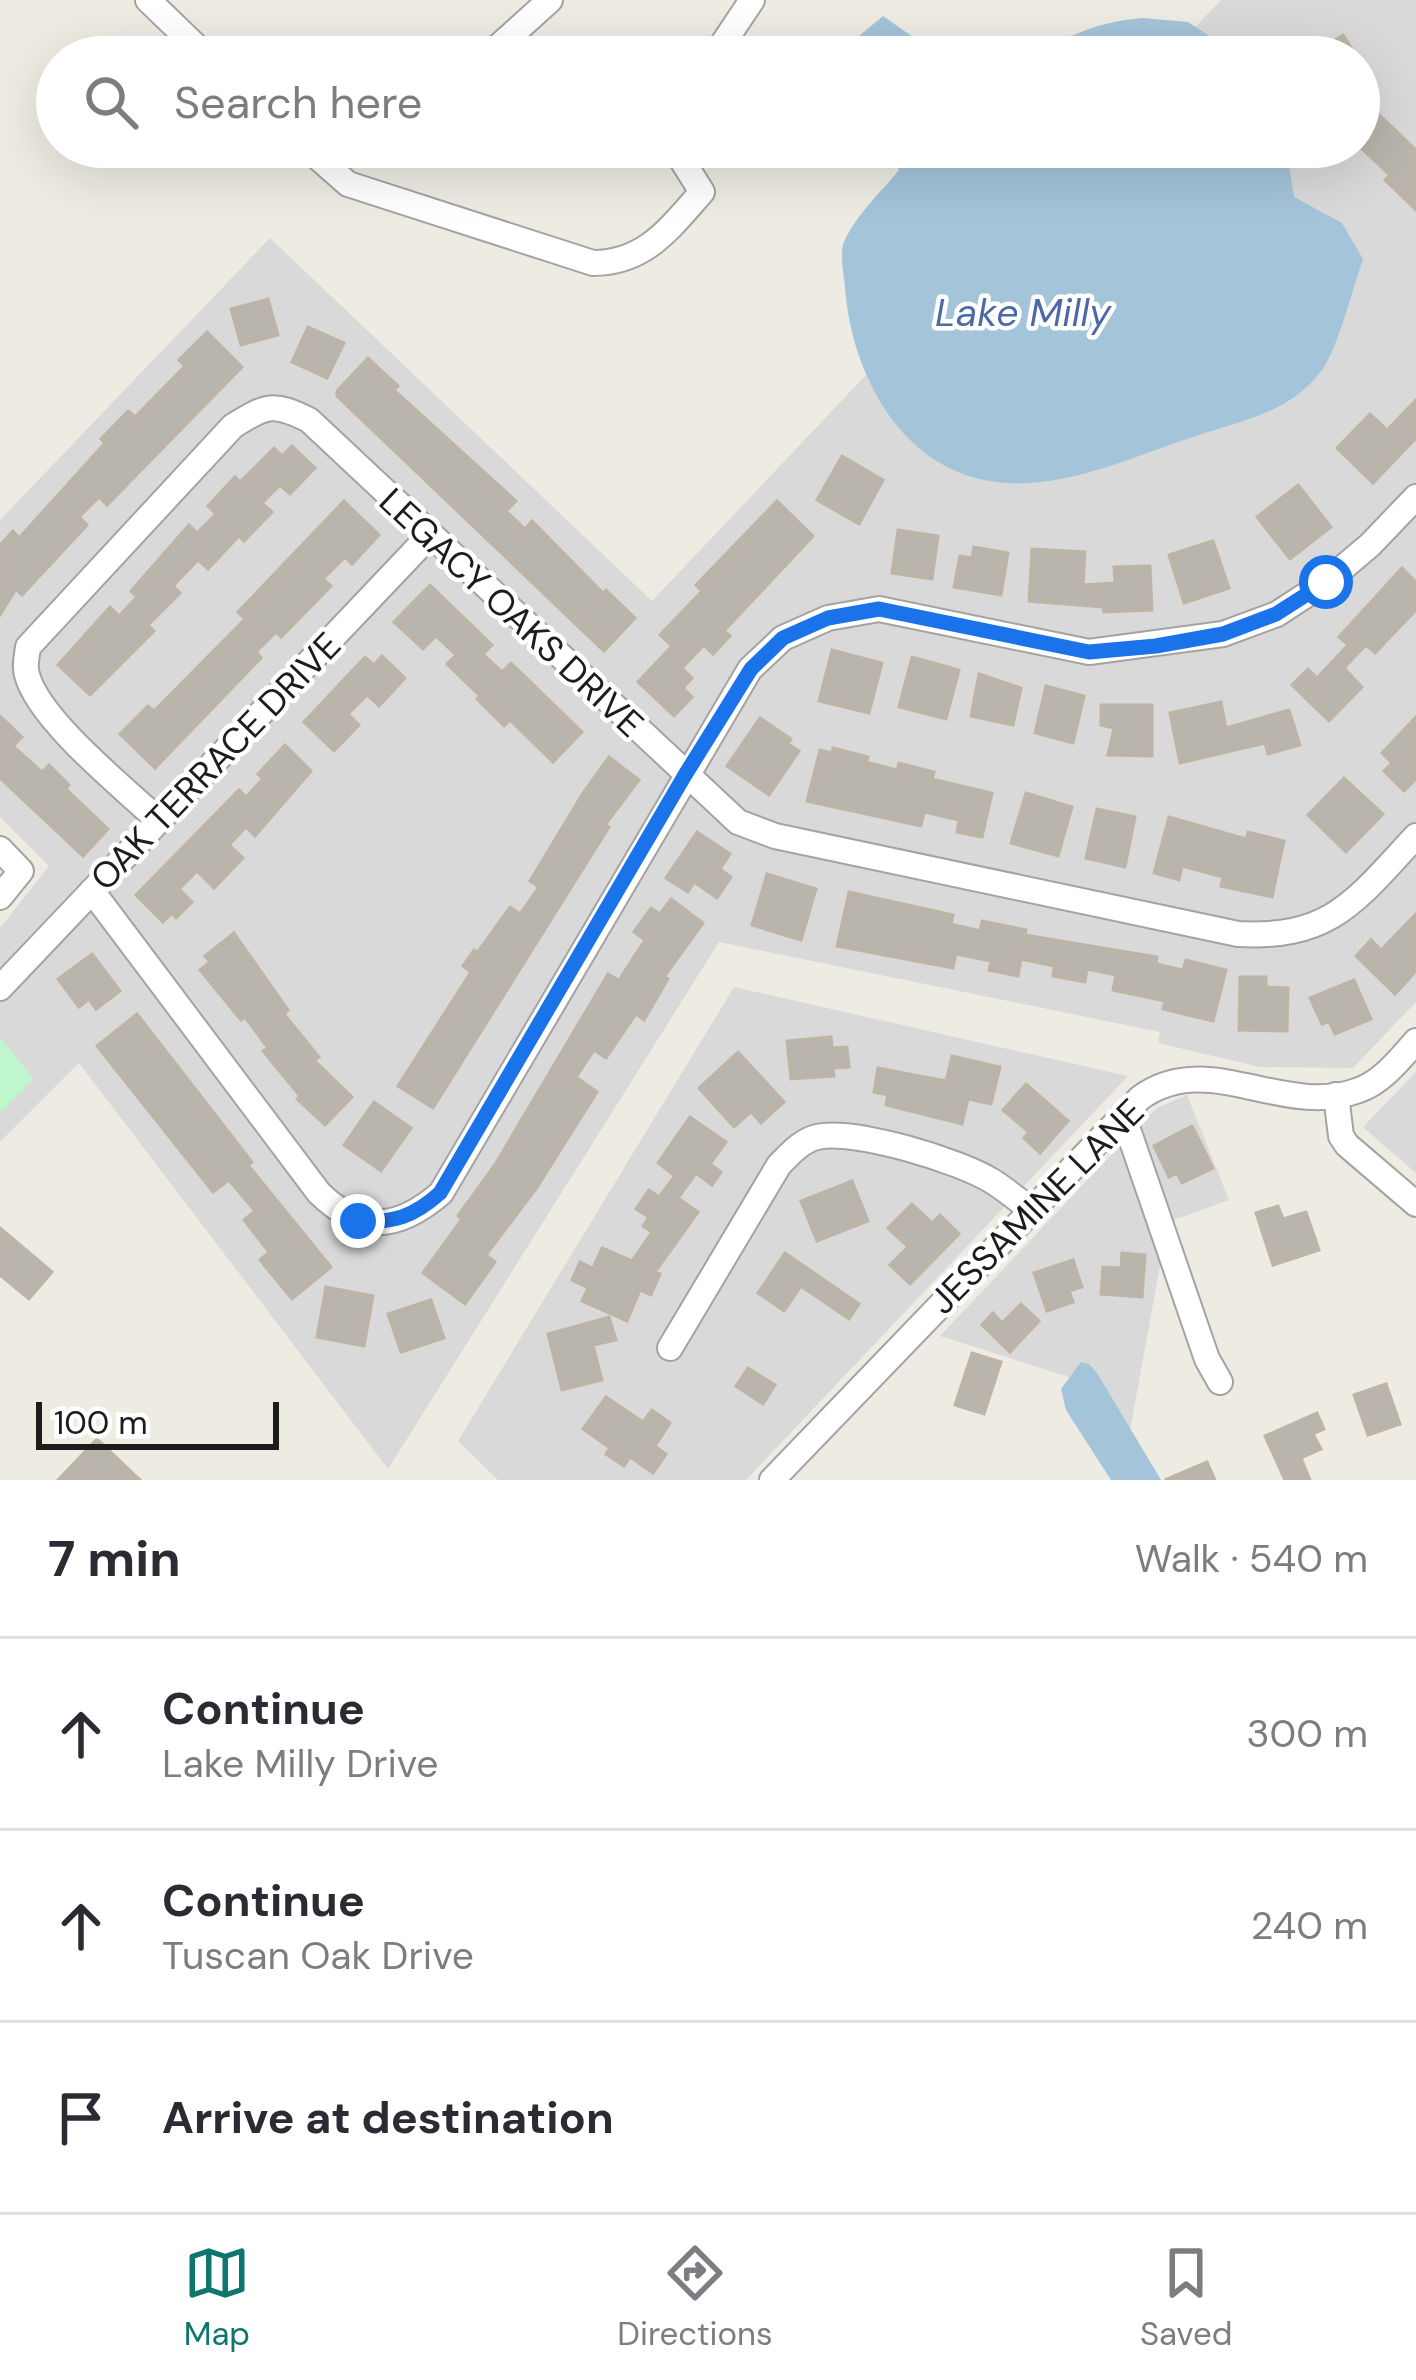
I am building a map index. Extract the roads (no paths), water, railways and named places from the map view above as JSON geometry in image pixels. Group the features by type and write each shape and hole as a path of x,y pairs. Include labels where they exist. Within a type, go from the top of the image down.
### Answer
{"street":[{"path":"148,0 185,36"},
{"path":"510,36 550,0"},
{"path":"728,36 752,0"},
{"path":"330,168 348,184 370,193 593,262 616,263 634,257 656,240 702,192 687,168"},
{"name":"LEGACY OAKS DRIVE","path":"159,821 58,724 36,696 25,671 28,647 233,426 261,409 282,406 309,420 738,822 775,836 1238,934 1276,936 1328,920 1357,898 1416,836"},
{"path":"92,891 319,1193 358,1221 386,1223 415,1215 440,1193 751,669 783,638 828,618 879,609 1089,652 1223,634 1276,614 1326,582 1416,497"},
{"name":"OAK TERRACE DRIVE","path":"0,988 430,535"},
{"path":"0,849 21,871 0,897"},
{"name":"JESSAMINE LANE","path":"772,1480 1030,1209 1161,1083 1181,1078 1220,1081 1290,1097 1336,1096 1362,1090 1416,1041"},
{"path":"1336,1096 1346,1145 1416,1204"},
{"path":"1124,1115 1220,1382"},
{"path":"670,1348 779,1165 796,1147 817,1137 849,1136 946,1160 991,1180 1030,1209"}],"water":[{"path":"883,16 912,36 859,36"},
{"path":"1143,18 1188,22 1210,36 1072,36 1112,22"},
{"name":"Lake Milly","path":"1289,168 1294,197 1342,223 1363,259 1328,360 1309,385 1280,406 1092,472 1038,482 984,480 953,470 903,433 884,408 857,350 849,318 843,247 862,213 899,170"},
{"path":"1081,1362 1097,1373 1161,1480 1111,1480 1066,1410 1061,1389"}]}
